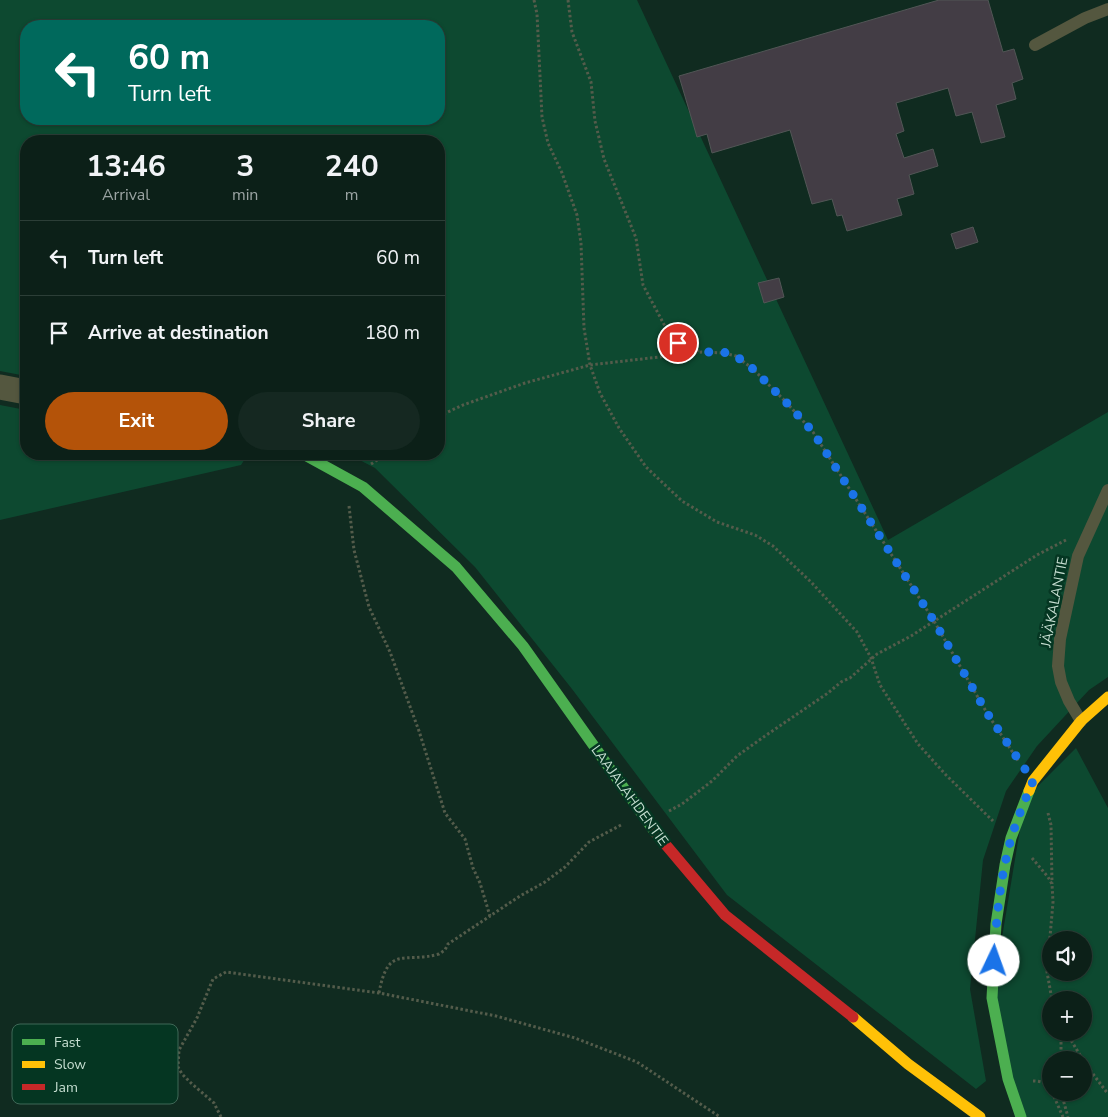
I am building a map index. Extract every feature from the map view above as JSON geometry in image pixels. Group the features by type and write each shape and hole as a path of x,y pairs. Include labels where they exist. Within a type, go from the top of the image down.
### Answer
{"street":[{"path":"0,387 20,391"},
{"name":"LAAJALAHDENTIE","path":"314,460 363,487 456,567 523,646 645,818 725,915 846,1011 908,1064 980,1117"},
{"path":"1021,1117 1008,1079 992,998 996,924 1005,865 1011,838 1033,781 1081,721 1108,697"}],"lane":[{"path":"1035,45 1085,18 1108,10"},
{"name":"JÄÄKALANTIE","path":"1081,721 1069,701 1061,682 1058,666 1060,639 1078,556 1108,490"}],"path":[{"path":"534,0 537,14 542,118 548,143 562,173 577,215 581,243 584,328 590,365 600,393 619,428 646,467 682,501 716,522 755,535 773,546 811,582 857,632 871,658 880,685 918,744 965,796 1036,862 1052,884"},
{"path":"568,0 572,32 591,82 595,121 604,159 636,238 643,285 667,330 678,343 702,352"},
{"path":"445,413 525,383 590,365 702,352 723,352 736,356 753,369 813,432 934,621 987,713 1040,791 1051,825 1053,902 1047,972 1050,991"},
{"path":"347,478 354,550 369,607 390,652 419,731 445,813 465,839 490,916"},
{"path":"379,993 382,976 388,964 398,958 439,954 445,950 448,944 520,896 545,882 564,867 589,842 682,804 712,781 737,756 828,693 840,682 850,678 871,658 934,621 1052,545 1091,530"},
{"path":"221,1117 214,1103 191,1083 178,1067 179,1050 197,1018 213,979 226,972 240,972 379,993 496,1016 575,1038 637,1062 720,1117"},
{"path":"1092,1073 1108,1094"},
{"path":"1056,1101 1063,1117"},
{"path":"1064,1101 1068,1117"}],"green space":[{"path":"0,0 637,0 888,540 1108,412 1108,677 1089,690 1037,746 1006,791 983,860 970,989 986,1081 976,1089 727,895 572,689 475,567 375,468 360,460 445,460 445,135 20,135 20,375 0,371"},
{"path":"0,405 20,409 20,460 244,460 241,465 0,520"},
{"path":"1076,748 1108,808 1108,1117 1021,1117 992,998 1025,799"}],"building":[{"path":"939,0 988,0 1003,52 1014,49 1023,79 1012,83 1016,99 996,105 1005,137 981,143 972,112 956,116 948,88 896,103 904,131 896,134 904,158 933,149 938,166 909,175 914,194 897,199 902,215 847,231 842,215 837,216 832,199 812,204 790,130 712,153 707,134 697,137 679,76"},
{"path":"973,227 978,242 956,249 951,234"},
{"path":"779,278 784,297 764,303 758,283"}],"traffic: fast":[{"path":"314,460 363,487 456,567 523,646 655,832"},
{"path":"1021,1117 1008,1079 992,998 996,924 1005,865 1011,838 1029,791"}],"traffic: slow":[{"path":"1029,791 1033,781 1081,721 1108,697"},
{"path":"853,1017 908,1064 980,1117"}],"traffic: jam":[{"path":"655,832 725,915 853,1017"}],"route":[{"path":"678,343 702,352 723,352 736,356 753,369 813,432 890,556 934,621 987,713 1033,781 1011,838 1005,865 996,924 994,961"}]}
